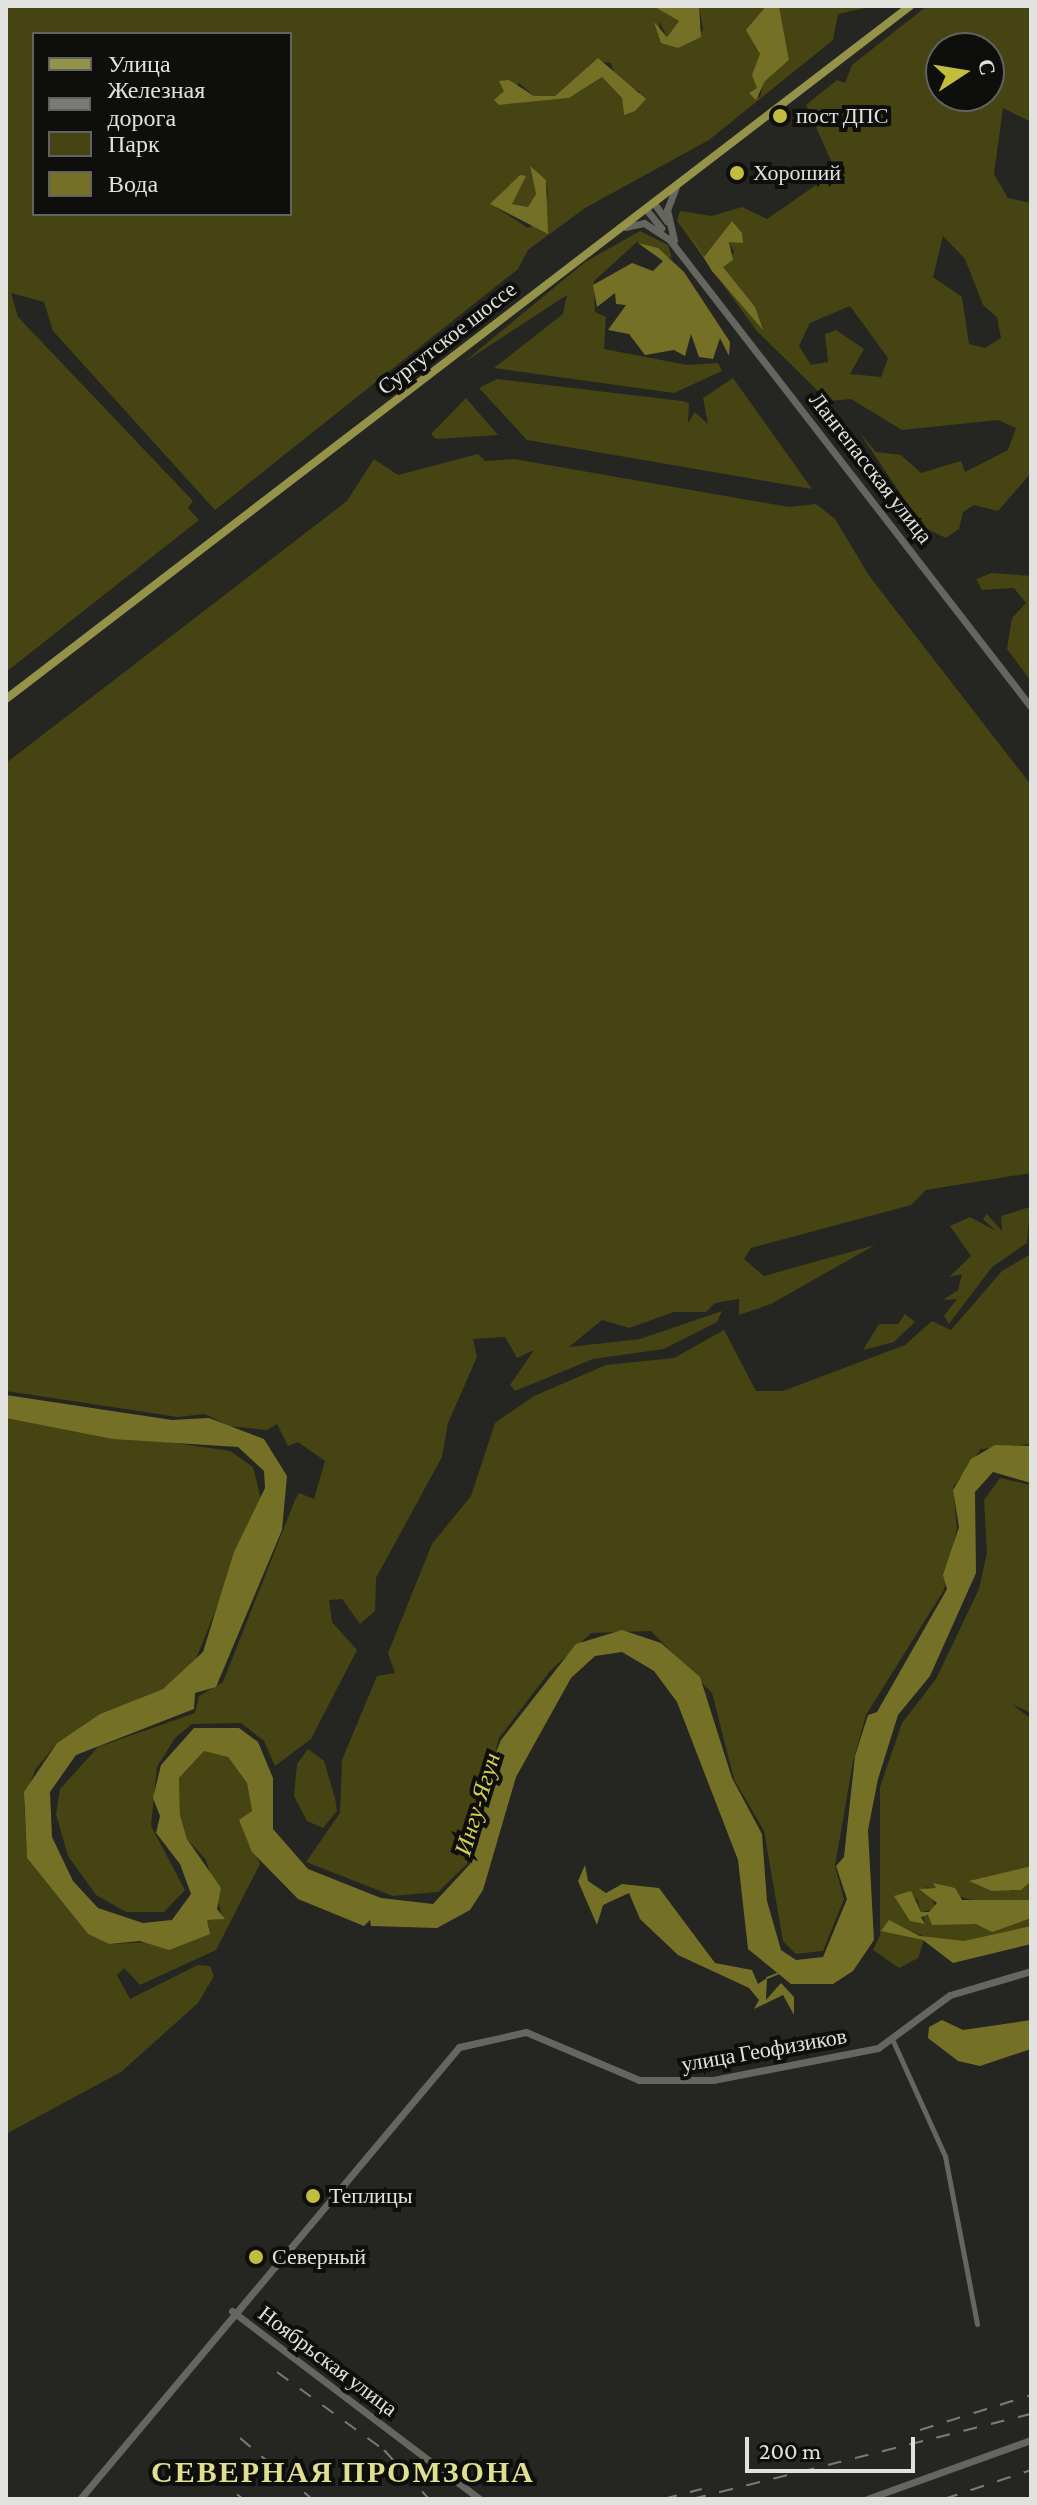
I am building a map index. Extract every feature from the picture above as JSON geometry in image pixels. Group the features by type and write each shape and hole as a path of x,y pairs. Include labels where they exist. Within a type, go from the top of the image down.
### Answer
{"main road":[{"name":"Сургутское шоссе","path":"6,699 910,6"},
{"path":"668,223 670,199 684,179"},
{"path":"653,202 668,223 681,252"},
{"path":"645,208 681,252"},
{"path":"596,245 640,223 669,239"},
{"name":"Лангепасская улица","path":"681,252 1031,707"},
{"name":"улица Геофизиков","path":"232,2311 388,2136 443,2062 469,2042 513,2032 541,2035 629,2078 676,2084 893,2041 950,1995 1031,1971"},
{"name":"Ноябрьская улица","path":"80,2499 232,2311 480,2499"},
{"path":"867,2499 1031,2440"}],"street":[{"path":"893,2041 945,2156 977,2324"}],"green space":[{"path":"6,6 653,6 679,21 667,37 659,21 661,43 703,31 699,6 766,6 749,27 760,54 757,88 749,93 760,97 764,81 789,60 779,6 874,6 838,14 833,40 709,140 585,208 528,250 518,269 215,510 53,331 44,302 11,293 18,317 193,501 188,508 199,520 6,672","holes":["595,61 611,63 616,78 640,92 624,115 622,98 602,77 569,98 499,105 519,83 534,96 555,96","530,167 546,180 548,194 543,221 528,228 491,204 520,175 512,204 528,207 536,194"]},
{"path":"927,6 1031,6 1031,122 1005,109 1005,32 925,32 925,112 1002,112 994,174 1008,198 1031,203 1031,473 998,511 974,505 963,512 959,529 946,538 923,527 859,432 876,452 901,455 921,473 961,461 965,472 1008,450 1016,428 998,420 902,430 851,399 828,401 756,330 719,279 761,327 723,267 734,252 729,242 738,231 731,222 704,258 677,221 680,211 712,216 742,207 767,219 829,176 833,165 806,105 837,80 845,83 852,65","holes":["943,236 965,259 983,305 997,317 1001,338 985,348 969,344 962,297 933,277","850,306 888,358 881,377 850,374 864,349 836,330 825,334 828,362 811,365 799,346 810,323"]},
{"path":"640,231 668,245 672,259 637,242 594,281 595,312 606,317 604,349 687,365 718,363 722,371 674,393 494,368 563,314 567,295 463,363 585,262"},
{"path":"733,378 812,489 527,440 479,388 497,379 682,401 689,403 688,423 695,412 708,424 703,398"},
{"path":"466,398 498,435 436,439 431,434"},
{"path":"478,454 485,461 514,459 789,507 816,504 835,519 870,577 1031,785 1031,1173 926,1190 911,1205 751,1248 744,1259 764,1276 875,1245 771,1304 739,1315 739,1299 715,1303 706,1312 674,1312 629,1328 602,1320 569,1347 640,1339 722,1311 717,1322 664,1349 593,1359 515,1391 510,1385 534,1350 517,1358 505,1337 473,1339 477,1357 448,1423 442,1457 376,1578 375,1611 360,1624 342,1599 329,1600 332,1622 357,1650 311,1739 275,1766 264,1741 241,1723 192,1724 175,1738 157,1767 151,1826 185,1890 164,1912 126,1912 96,1895 68,1856 56,1814 60,1789 98,1747 195,1713 199,1696 223,1682 295,1500 299,1493 314,1499 325,1461 298,1442 288,1446 277,1424 267,1430 228,1426 205,1414 178,1417 6,1391 6,763 347,501 374,459 398,475"},
{"path":"992,573 1031,576 1031,681 1007,649 1012,618 1026,603 1014,588 982,590 976,579"},
{"path":"1030,1207 1027,1243 992,1267 949,1324 944,1316 957,1299 943,1300 958,1290 962,1274 949,1277 971,1256 950,1226 970,1217 996,1231 983,1219 987,1214 1002,1231 1001,1216"},
{"path":"1031,1254 1031,1444 981,1449 953,1487 957,1528 944,1590 866,1715 853,1762 835,1866 844,1899 823,1951 796,1954 783,1941 764,1831 734,1779 712,1693 651,1631 591,1633 550,1671 499,1738 487,1789 477,1801 478,1832 470,1832 466,1844 467,1864 438,1892 393,1896 306,1862 340,1813 342,1760 377,1676 395,1673 388,1653 432,1544 471,1496 495,1423 534,1396 606,1365 674,1358 724,1330 756,1391 783,1391 905,1345 932,1321 951,1330 1002,1271"},
{"path":"905,1314 915,1322 894,1342 863,1350 879,1324 898,1324"},
{"path":"6,1418 230,1451 253,1467 261,1499 193,1666 163,1689 100,1714 57,1743 35,1770 24,1801 27,1858 88,1934 109,1944 191,1940 209,1927 206,1920 223,1919 206,1860 187,1839 180,1815 179,1778 204,1750 228,1757 247,1783 252,1811 245,1831 260,1864 216,1950 140,1985 124,1968 117,1975 130,1999 198,1965 210,1966 214,1976 198,2003 121,2072 6,2134"},
{"path":"1000,1478 1031,1485 1031,1713 1012,1704 1031,1719 1031,1866 975,1880 1013,1891 1031,1881 1031,1900 982,1903 926,1887 937,1909 921,1912 917,1899 895,1896 925,1924 923,1915 996,1928 1031,1918 1031,1926 964,1942 927,1938 889,1921 883,1931 924,1940 918,1958 899,1968 873,1950 880,1935 880,1787 902,1723 936,1679 979,1589 987,1553 984,1500"},
{"path":"308,1749 324,1761 335,1798 337,1811 323,1828 307,1821 294,1796 297,1764"}],"water":[{"path":"653,6 699,6 701,37 678,48 661,43 654,22 667,37 679,21"},
{"path":"766,6 779,6 789,60 765,81 756,100 749,93 757,88 752,75 760,54 746,30"},
{"path":"598,58 646,99 635,111 624,115 622,98 602,77 569,98 499,105 494,100 504,91 499,81 509,80 534,96 555,96"},
{"path":"530,166 546,180 548,234 490,204 520,175 526,176 512,204 528,207 536,194"},
{"path":"681,221 704,257 732,221 742,233 743,243 729,242 733,260 723,267 755,307 763,330 712,271"},
{"path":"638,243 658,248 684,272 730,342 729,356 720,338 713,359 699,357 691,334 685,356 674,350 645,355 629,334 608,330 626,305 616,304 615,293 597,307 593,285 632,263 653,271 663,261"},
{"name":"Ингу-Ягун","path":"6,1395 172,1420 209,1418 264,1439 287,1476 282,1530 216,1687 195,1693 194,1709 76,1755 50,1792 52,1837 73,1881 98,1908 143,1923 172,1920 191,1894 180,1864 156,1833 160,1816 153,1798 161,1765 194,1728 239,1728 258,1742 273,1778 273,1829 308,1869 381,1898 433,1904 471,1863 467,1842 481,1833 479,1802 493,1784 488,1772 501,1740 576,1644 622,1630 661,1643 700,1677 732,1778 762,1834 767,1901 781,1950 796,1960 823,1957 847,1899 836,1866 844,1857 855,1756 868,1715 877,1712 947,1589 943,1575 959,1527 953,1490 971,1459 995,1445 1031,1446 1031,1483 993,1472 975,1492 976,1573 930,1676 898,1715 878,1779 868,1830 874,1940 853,1971 833,1984 791,1984 748,1949 738,1860 677,1702 654,1671 622,1652 595,1656 571,1678 516,1777 483,1890 470,1910 437,1928 371,1926 370,1920 364,1926 298,1899 252,1852 239,1820 252,1811 247,1783 228,1757 204,1751 179,1778 180,1815 187,1839 221,1888 217,1909 225,1919 207,1920 210,1934 169,1950 140,1941 109,1944 88,1934 27,1858 24,1792 57,1743 100,1714 163,1689 203,1652 234,1552 265,1488 264,1471 238,1447 113,1439 6,1418"},
{"path":"585,1865 588,1881 606,1893 622,1884 659,1888 715,1963 752,1970 758,1984 767,1978 766,2000 781,1983 794,1997 794,2015 783,1995 754,2009 759,2000 749,1988 678,1955 640,1919 629,1893 603,1905 597,1925 578,1881"},
{"path":"1031,1866 1031,1881 1021,1890 992,1891 969,1881"},
{"path":"933,1883 955,1888 962,1900 1031,1900 1031,1918 992,1932 976,1924 932,1925 928,1915 921,1917 925,1924 910,1921 894,1896 911,1891 921,1912 929,1912 937,1903 919,1889 936,1888"},
{"path":"889,1920 920,1936 964,1941 1031,1926 1031,1944 953,1963 923,1940 881,1931"},
{"path":"942,2020 963,2030 1031,2020 1031,2049 980,2066 958,2061 928,2038 929,2027"}],"waterway":[{"path":"767,1978 777,1974"}],"railway":[{"path":"277,2372 384,2450 429,2499"},
{"path":"920,2430 1031,2395"},
{"path":"692,2499 1031,2414"},
{"path":"240,2438 312,2499"},
{"path":"944,2499 1031,2470"},
{"path":"215,2477 243,2499"},
{"path":"663,2499 702,2489"}],"place":[{"name":"пост ДПС","path":"780,116"},
{"name":"Хороший","path":"737,173"},
{"name":"Теплицы","path":"313,2196"},
{"name":"Северный","path":"256,2257"}],"district":[{"name":"СЕВЕРНАЯ ПРОМЗОНА","path":"343,2472"}]}
